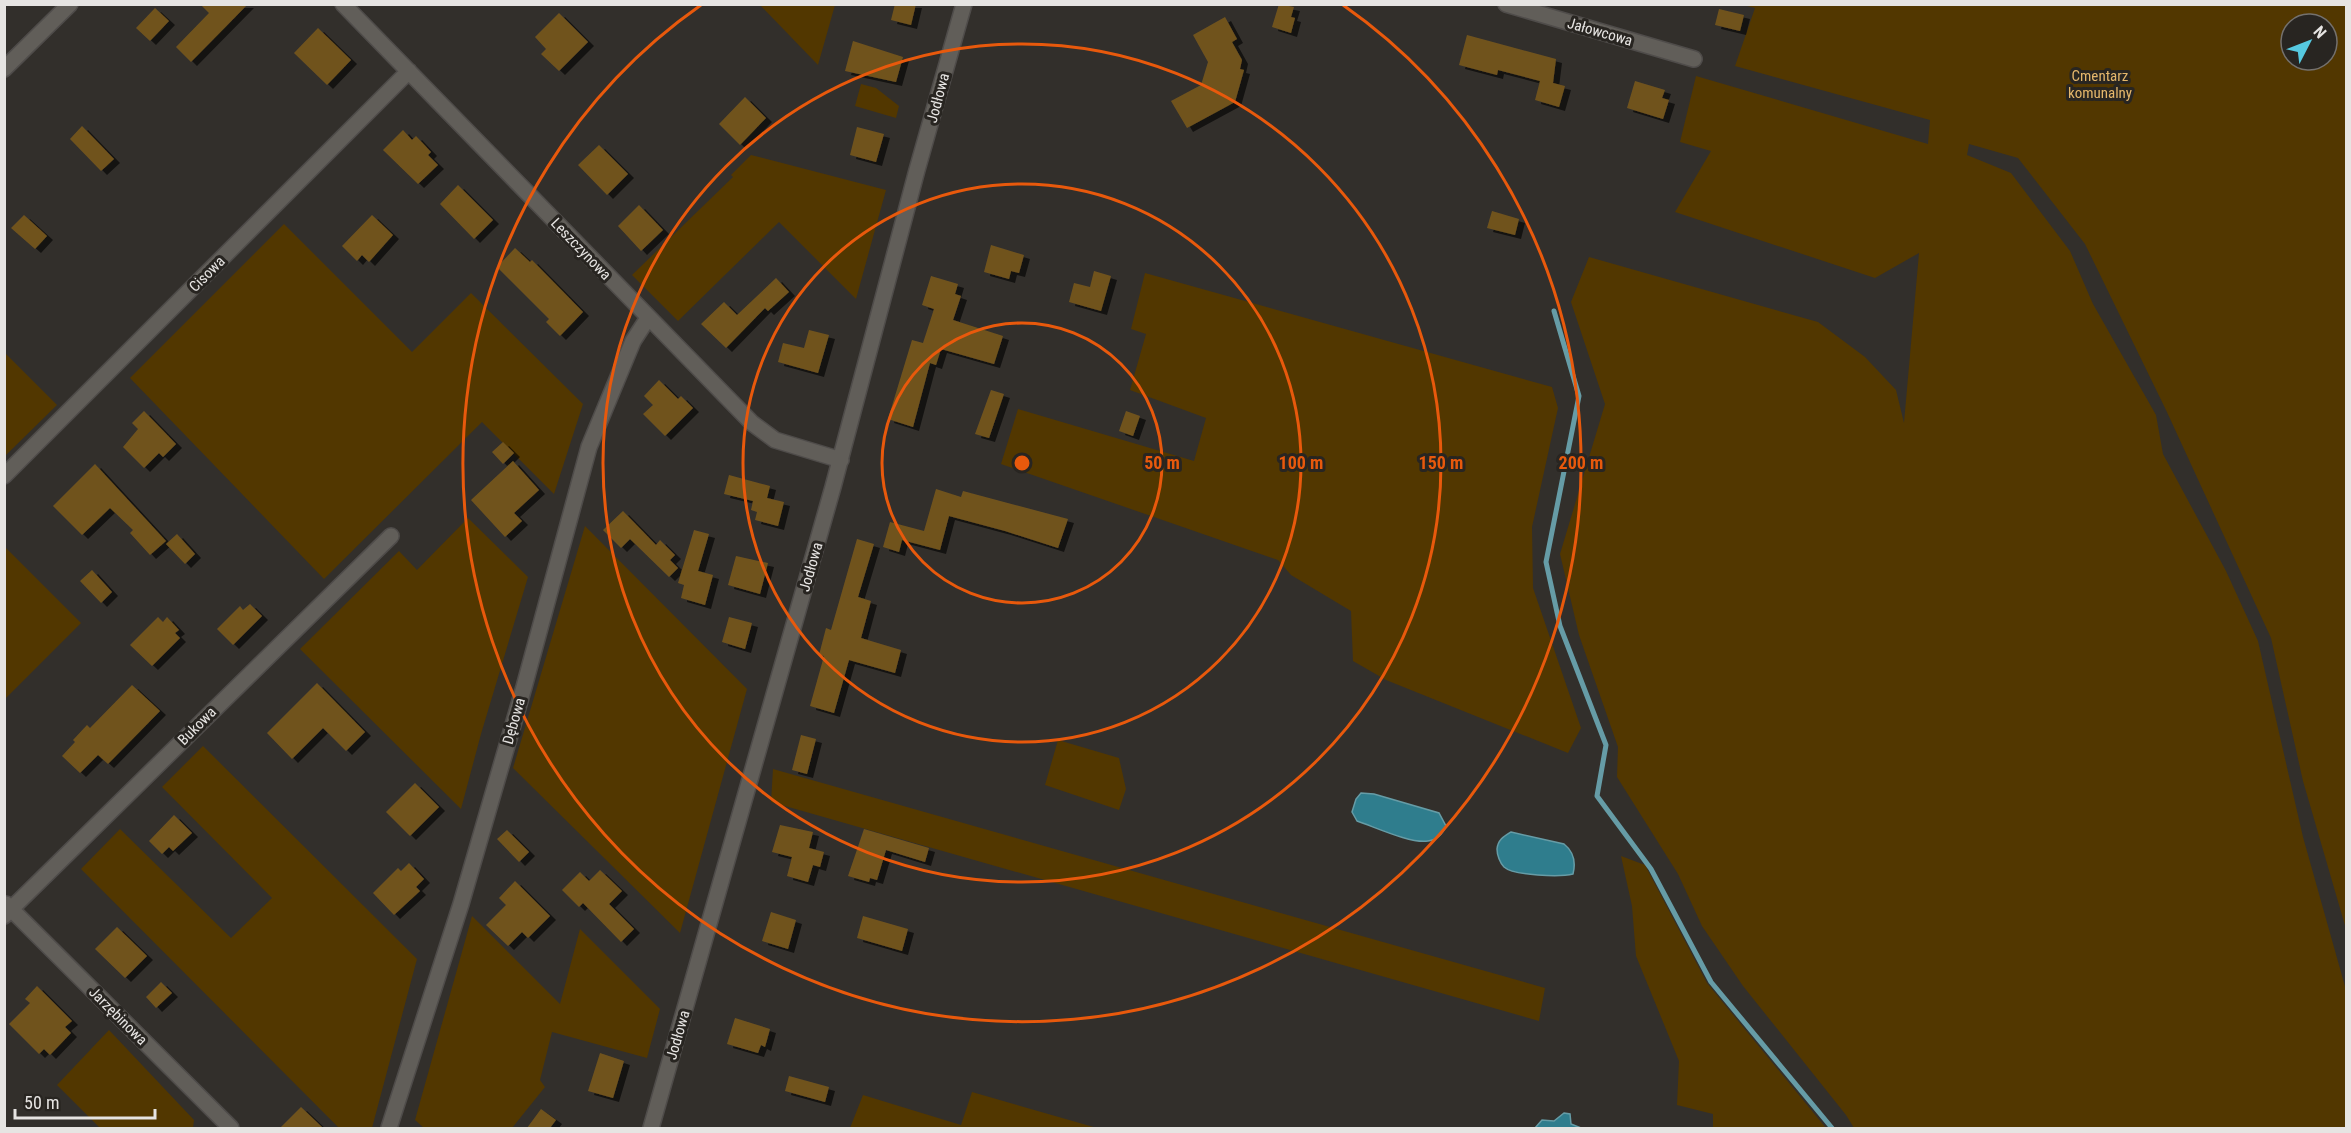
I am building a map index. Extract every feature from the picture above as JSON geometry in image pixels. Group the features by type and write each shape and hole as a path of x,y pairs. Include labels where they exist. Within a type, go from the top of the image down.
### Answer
{"street":[{"path":"4,69 70,4"},
{"name":"Leszczynowa","path":"342,4 752,423 775,440 841,460"},
{"name":"Jodłowa","path":"651,1128 841,460 964,4"},
{"name":"Jałowcowa","path":"1506,4 1694,59"},
{"name":"Cisowa","path":"4,476 409,72"},
{"name":"Dębowa","path":"389,1128 468,881 524,687 589,447 633,341 648,318"},
{"name":"Bukowa","path":"7,910 390,536"},
{"name":"Jarzębinowa","path":"7,910 231,1128"}],"green space":[{"path":"760,5 835,5 818,65"},
{"name":"Cmentarz komunalny","path":"1743,5 2346,5 2346,929 2303,781 2271,638 2166,410 2085,244 2018,158 1969,144 1967,155 2011,173 2070,251 2093,304 2156,415 2163,454 2226,571 2258,641 2303,837 2346,990 2346,1128 1854,1128 1743,986 1702,926 1678,874 1617,777 1618,747 1579,635 1560,554 1605,404 1571,302 1589,257 1818,322 1865,357 1896,390 1904,423 1919,253 1875,278 1675,212 1711,151 1680,142 1696,76 1928,144 1930,120 1735,66 1755,8"},
{"path":"861,84 876,88 899,106 896,118 855,106"},
{"path":"751,155 886,190 856,299 779,222 678,321 632,275 733,177 731,175"},
{"path":"284,224 412,352 471,293 583,404 554,494 482,422 324,579 130,378"},
{"path":"1145,273 1552,387 1558,408 1532,527 1533,588 1581,728 1568,753 1386,680 1353,661 1351,611 1291,575 1278,560 1001,464 1018,409 1194,461 1206,418 1130,390 1146,334 1131,329"},
{"path":"5,353 57,405 5,456"},
{"path":"468,518 528,577 461,809 300,649 399,551 417,570"},
{"path":"585,526 747,689 680,933 513,768"},
{"path":"5,547 81,623 5,699"},
{"path":"1058,740 1119,758 1126,789 1119,810 1045,785"},
{"path":"203,746 417,959 372,1128 339,1128 81,869 120,829 231,938 272,898 162,787"},
{"path":"773,769 1545,988 1539,1021 771,802"},
{"path":"1621,856 1645,865 1707,983 1826,1128 1713,1128 1713,1114 1677,1105 1679,1061 1636,956 1632,906"},
{"path":"472,916 560,1004 580,929 660,1009 647,1058 552,1032 540,1080 545,1087 512,1128 424,1128 415,1120"},
{"path":"109,1030 194,1120 193,1128 100,1128 57,1085"},
{"path":"972,1092 1097,1128 850,1128 863,1095 961,1125"}],"water":[{"path":"1361,793 1374,794 1439,813 1446,826 1437,838 1421,841 1403,838 1357,821 1352,812 1356,799"},
{"path":"1511,832 1564,844 1570,850 1573,858 1573,874 1527,874 1504,867 1498,856 1498,843"},
{"path":"1564,1113 1570,1114 1571,1124 1581,1128 1535,1128 1542,1120 1554,1121"}],"building":[{"path":"200,4 248,4 191,62 176,47 209,13"},
{"path":"895,4 916,4 911,25 891,20"},
{"path":"1279,4 1294,7 1291,17 1295,18 1291,33 1272,27"},
{"path":"155,8 169,21 150,41 136,28"},
{"path":"1719,9 1744,15 1740,31 1715,25"},
{"path":"559,13 588,42 559,71 541,54 546,49 535,37"},
{"path":"1225,17 1237,39 1232,42 1242,60 1240,69 1244,70 1235,102 1187,128 1171,101 1201,85 1208,62 1193,35"},
{"path":"318,28 351,60 327,85 294,53"},
{"path":"1467,35 1556,59 1553,83 1565,86 1559,107 1535,100 1540,81 1498,70 1497,75 1459,65"},
{"path":"853,41 903,57 896,82 845,71"},
{"path":"1635,81 1665,90 1662,98 1669,100 1663,119 1627,108"},
{"path":"745,97 766,118 740,145 719,124"},
{"path":"82,126 114,159 101,171 70,139"},
{"path":"857,127 884,134 876,162 850,155"},
{"path":"403,130 412,140 416,136 431,152 428,155 438,165 418,184 383,150"},
{"path":"599,145 628,174 607,195 578,165"},
{"path":"458,185 493,220 474,239 440,204"},
{"path":"639,205 663,230 641,251 618,226"},
{"path":"1492,211 1519,219 1515,235 1487,228"},
{"path":"24,215 47,236 35,249 11,228"},
{"path":"372,215 393,235 369,262 362,255 357,261 342,246"},
{"path":"991,245 1024,255 1019,273 1011,271 1009,279 984,272"},
{"path":"515,248 530,262 532,260 583,312 560,336 546,322 549,319 497,267"},
{"path":"1094,271 1111,276 1101,311 1069,302 1074,283 1090,287"},
{"path":"931,276 958,284 955,294 961,296 953,320 1003,336 994,364 941,349 936,365 930,363 913,427 888,419 912,340 923,343 934,309 922,305"},
{"path":"776,278 789,292 768,311 765,308 726,348 701,324 724,302 737,315"},
{"path":"809,330 829,335 818,373 778,362 783,343 804,348"},
{"path":"659,380 678,399 681,396 693,408 665,436 643,414 653,405 644,396"},
{"path":"991,390 1004,394 989,438 975,434"},
{"path":"144,411 176,444 163,457 159,453 144,468 123,447 138,429 132,423"},
{"path":"1126,411 1140,416 1133,436 1119,431"},
{"path":"503,442 514,453 503,464 492,452"},
{"path":"513,461 539,490 514,513 522,521 505,537 471,500"},
{"path":"95,464 166,541 150,555 130,533 133,530 110,508 82,535 53,506"},
{"path":"729,475 770,486 767,498 784,502 778,526 755,520 757,512 751,510 753,501 724,494"},
{"path":"936,489 961,497 963,491 1068,519 1058,548 949,516 940,550 902,540 899,552 883,547 890,522 924,531"},
{"path":"623,511 656,545 660,540 675,555 670,560 678,568 669,577 630,539 621,548 603,530"},
{"path":"694,530 709,534 698,571 713,575 705,605 681,598 684,585 678,583"},
{"path":"177,534 195,554 185,564 166,544"},
{"path":"857,539 874,544 858,597 871,601 861,638 901,650 895,673 849,660 834,713 810,706 824,656 819,655 826,628 831,630"},
{"path":"736,556 768,563 760,594 728,585"},
{"path":"92,570 112,592 101,603 80,581"},
{"path":"250,604 262,616 233,645 217,629 240,606 243,610"},
{"path":"158,617 163,622 167,617 179,630 175,633 180,638 152,666 130,645"},
{"path":"729,617 752,623 745,649 722,642"},
{"path":"317,683 365,732 346,751 323,728 292,759 267,733"},
{"path":"132,685 160,711 108,764 98,755 80,773 62,756 87,725 90,728"},
{"path":"801,735 816,739 807,774 792,770"},
{"path":"415,783 439,807 410,836 386,812"},
{"path":"174,815 192,833 173,851 169,847 162,854 149,841"},
{"path":"780,825 813,832 809,848 824,852 820,867 813,865 808,882 787,876 792,857 772,852"},
{"path":"864,829 929,848 925,862 886,850 877,880 870,878 869,882 848,876"},
{"path":"507,830 529,852 519,862 497,839"},
{"path":"409,863 424,879 416,887 420,891 394,915 373,893 398,868 401,871"},
{"path":"600,870 622,891 609,904 634,929 621,942 583,903 579,907 562,890 580,872 589,881"},
{"path":"515,881 550,916 528,938 522,932 508,946 486,925 506,905 499,898"},
{"path":"771,912 796,920 788,949 762,941"},
{"path":"863,916 908,929 902,951 857,938"},
{"path":"117,927 147,956 125,978 95,949"},
{"path":"161,982 172,993 156,1008 146,997"},
{"path":"37,986 72,1021 65,1027 71,1033 50,1055 44,1049 39,1054 9,1024 30,1003 25,999"},
{"path":"735,1018 770,1029 765,1047 761,1045 758,1053 727,1044"},
{"path":"600,1053 624,1061 613,1098 588,1091"},
{"path":"789,1076 829,1087 825,1102 785,1091"},
{"path":"301,1107 323,1128 280,1128"},
{"path":"541,1109 556,1120 550,1128 527,1128"}],"waterway":[{"path":"1554,311 1579,396 1546,562 1560,626 1606,745 1597,796 1651,869 1711,982 1832,1128"}]}
